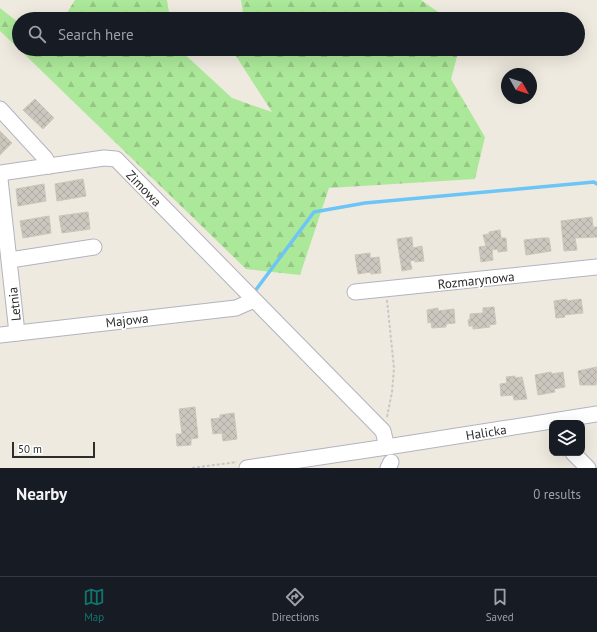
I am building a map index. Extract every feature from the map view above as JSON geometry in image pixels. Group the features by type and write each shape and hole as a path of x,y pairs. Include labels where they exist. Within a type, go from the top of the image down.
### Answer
{"street":[{"path":"0,109 45,158 50,166"},
{"name":"Zimowa","path":"0,173 104,158 116,159 254,300"},
{"name":"Letnia","path":"0,179 6,254 17,333"},
{"path":"6,254 94,247"},
{"name":"Rozmarynowa","path":"355,292 597,267"},
{"path":"254,300 383,431 381,448"},
{"name":"Majowa","path":"0,335 236,308 254,300"},
{"name":"Halicka","path":"566,420 597,414"},
{"name":"Halicka","path":"251,468 326,462 381,448 549,423"},
{"path":"576,456 588,468"}],"path":[{"path":"383,431 392,392 394,368 386,289"}],"green space":[{"path":"75,0 167,0 169,12 67,12"},
{"path":"241,0 421,0 438,12 243,12"},
{"path":"0,8 12,17 12,42 0,31"},
{"path":"26,56 187,56 232,98 272,112 236,56 457,56 451,79 485,137 475,179 329,188 300,275 246,269"}],"building":[{"path":"35,99 54,118 43,129 23,110"},
{"path":"0,131 12,143 0,155"},
{"path":"83,179 86,196 57,201 55,184"},
{"path":"44,184 46,201 18,206 16,189"},
{"path":"88,212 90,229 62,233 59,216"},
{"path":"49,216 51,233 23,238 20,221"},
{"path":"592,217 593,227 597,227 597,237 575,238 577,250 564,251 561,221"},
{"path":"500,230 501,238 506,238 507,251 498,252 498,249 492,250 493,260 481,262 479,247 486,246 483,235"},
{"path":"412,237 413,248 422,246 424,261 410,261 412,269 402,271 397,239"},
{"path":"549,238 551,251 526,255 524,240"},
{"path":"370,253 370,258 379,257 381,273 371,274 371,272 358,274 355,255"},
{"path":"567,299 567,301 581,299 583,313 564,315 565,317 556,318 554,301"},
{"path":"494,307 496,324 489,325 490,327 473,329 473,326 469,326 468,320 470,319 470,314 483,313 483,308"},
{"path":"438,308 438,311 454,309 455,323 446,324 446,327 432,328 431,322 428,323 427,310"},
{"path":"597,367 596,385 580,385 578,371"},
{"path":"551,372 552,374 563,372 565,387 554,389 555,392 538,395 535,375"},
{"path":"515,376 515,378 522,377 527,399 514,400 513,395 501,396 500,384 507,383 506,377"},
{"path":"195,407 198,438 191,439 191,445 177,446 176,434 182,434 179,409"},
{"path":"234,413 237,439 223,441 222,433 213,434 211,419 220,418 220,415"}],"waterway":[{"path":"255,291 314,212 365,203 594,182 597,184"}]}
